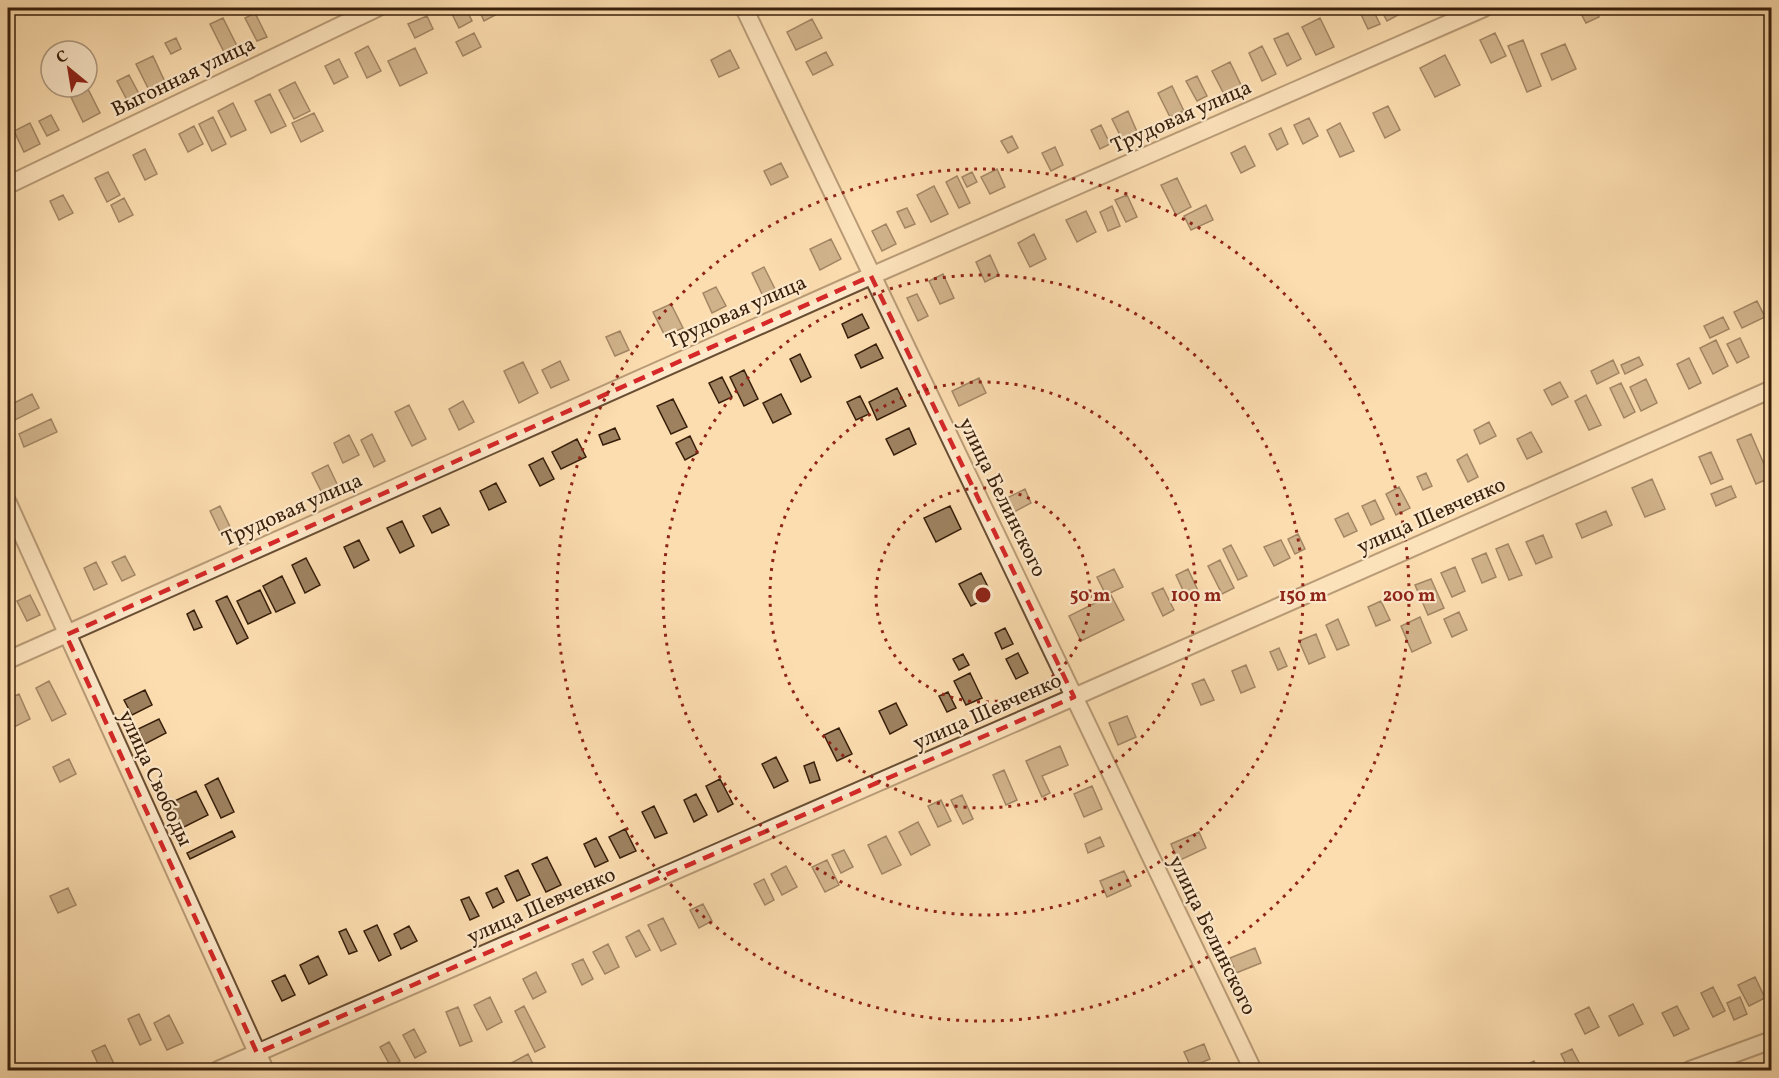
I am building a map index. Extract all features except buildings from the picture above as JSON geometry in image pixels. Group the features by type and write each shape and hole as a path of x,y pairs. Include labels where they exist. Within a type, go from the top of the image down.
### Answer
{"street":[{"name":"Выгонная улица","path":"8,185 377,8"},
{"name":"улица Белинского","path":"744,8 1253,1071"},
{"name":"Трудовая улица","path":"8,660 871,276 1484,8"},
{"name":"улица Шевченко","path":"218,1071 1074,698 1772,388"},
{"name":"улица Свободы","path":"8,503 265,1071"},
{"path":"1690,1071 1772,1040"}],"highlighted area":[{"path":"871,276 1074,697 257,1053 66,635"}]}
